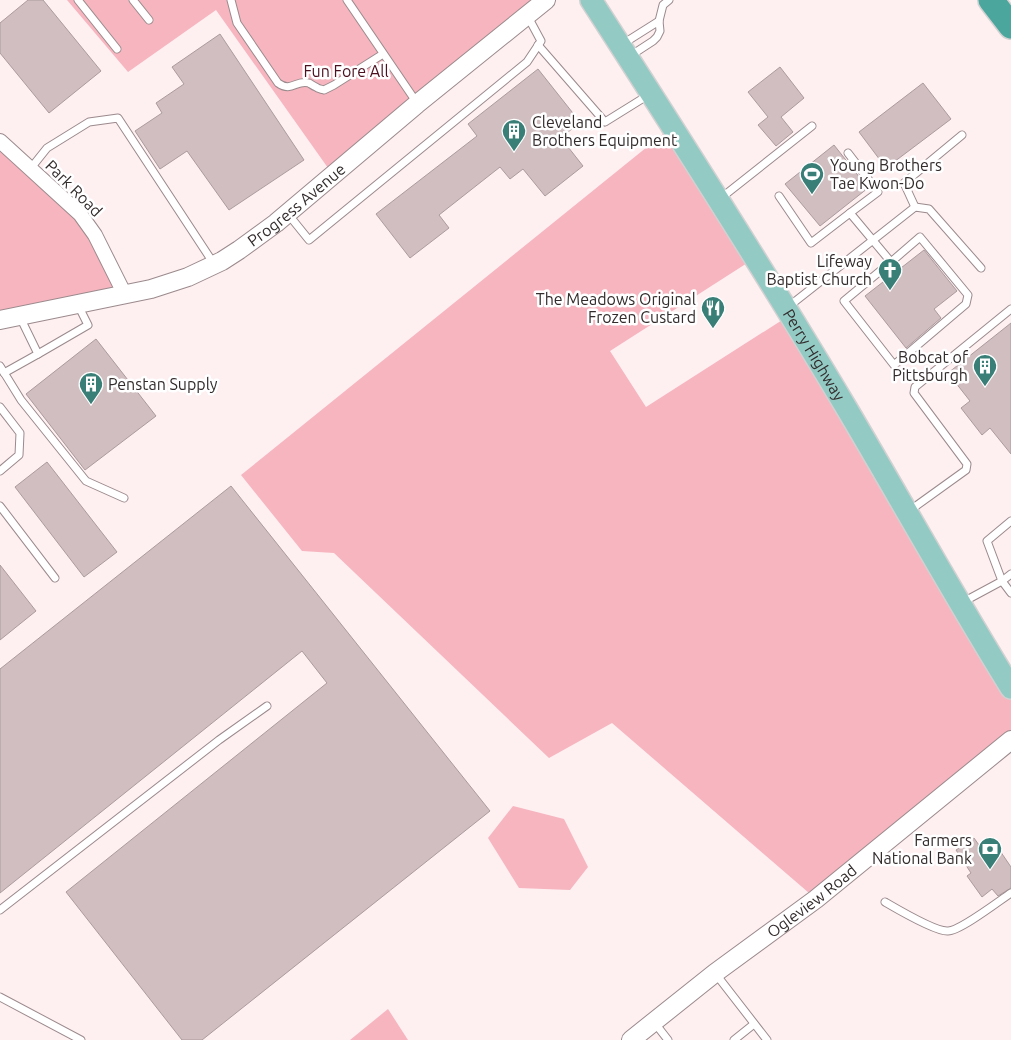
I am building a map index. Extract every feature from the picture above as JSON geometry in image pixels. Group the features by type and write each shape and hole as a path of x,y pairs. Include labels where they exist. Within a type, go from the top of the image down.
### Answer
{"highway":[{"path":"991,0 1011,26"}],"main road":[{"name":"Perry Highway","path":"591,0 786,309 1011,688"}],"street":[{"name":"Progress Avenue","path":"0,320 170,284 214,265 246,245 288,213 417,104 546,0"},
{"name":"Park Road","path":"0,141 72,206 88,224 125,295"},
{"name":"Ogleview Road","path":"630,1040 816,899 1011,740"}],"lane":[{"path":"78,0 117,49"},
{"path":"133,0 149,20"},
{"path":"231,0 237,23 278,83 283,87 292,87 300,82 309,83 324,90 383,54"},
{"path":"347,0 417,104"},
{"path":"624,51 656,38 660,31 659,21 664,2"},
{"path":"288,213 309,240 527,62 541,41 527,15"},
{"path":"624,51 659,21"},
{"path":"538,45 605,122 651,93"},
{"path":"31,168 47,148 89,122 118,118 214,265"},
{"path":"718,200 812,126"},
{"path":"915,207 904,183 962,135"},
{"path":"779,196 811,243 878,192 848,153"},
{"path":"786,309 915,207 929,209 981,268"},
{"path":"850,213 891,262"},
{"path":"920,237 968,295 966,304 894,365 844,301 891,262 920,237"},
{"path":"4,373 88,325 77,305"},
{"path":"907,512 966,470 967,464 914,393 915,386 1011,309"},
{"path":"20,316 38,354"},
{"path":"0,366 21,400 86,480 124,498"},
{"path":"0,407 20,433 19,455 0,471"},
{"path":"0,506 54,578"},
{"path":"1011,521 987,541 1002,581 1011,594"},
{"path":"960,604 1011,574"},
{"path":"0,910 219,740 267,706"},
{"path":"884,902 935,928 948,931 958,929 1011,893"},
{"path":"716,973 767,1040"},
{"path":"0,998 81,1040"},
{"path":"654,1021 668,1040"},
{"path":"734,1040 754,1024"}],"green space":[{"name":"Fun Fore All","path":"67,0 546,0 333,175 216,10 128,72"},
{"path":"673,126 755,258 610,351 646,407 790,315 1011,688 1011,740 816,899 612,723 549,758 334,553 302,551 241,475"},
{"path":"0,141 72,206 125,295 0,325"},
{"path":"513,806 564,819 588,867 570,890 519,888 488,838"},
{"path":"388,1009 408,1040 350,1040"}],"building":[{"path":"28,0 43,0 101,71 49,113 0,53 0,23"},
{"path":"220,34 304,160 229,210 187,151 160,169 135,131 162,113 156,103 184,84 172,67"},
{"path":"780,67 804,98 781,117 793,132 776,146 758,125 768,117 748,92"},
{"name":"Cleveland Brothers Equipment","path":"538,69 580,122 561,138 583,166 545,196 523,169 510,179 500,167 439,215 449,228 410,258 376,214 477,136 468,124"},
{"path":"923,83 951,119 886,168 859,132"},
{"path":"834,145 868,188 820,226 785,184"},
{"path":"924,250 957,291 934,309 941,318 906,348 865,296"},
{"name":"Bobcat of Pittsburgh","path":"1011,323 1011,454 990,428 982,435 961,408 970,401 948,373"},
{"name":"Penstan Supply","path":"96,339 156,416 85,470 26,394"},
{"path":"47,462 117,552 84,577 15,487"},
{"path":"231,486 490,811 202,1040 182,1040 66,892 327,683 302,651 0,893 0,669"},
{"path":"0,565 36,611 0,640"},
{"name":"Farmers National Bank","path":"974,838 981,848 989,842 994,842 1011,867 1011,888 998,896 992,889 982,897 967,876 971,873 956,850"}],"place":[{"name":"Cleveland Brothers Equipment","path":"514,152"},
{"name":"Young Brothers Tae Kwon-Do","path":"812,195"},
{"name":"Lifeway Baptist Church","path":"890,291"},
{"name":"The Meadows Original Frozen Custard","path":"713,329"},
{"name":"Bobcat of Pittsburgh","path":"985,387"},
{"name":"Penstan Supply","path":"91,405"},
{"name":"Farmers National Bank","path":"990,870"}]}
